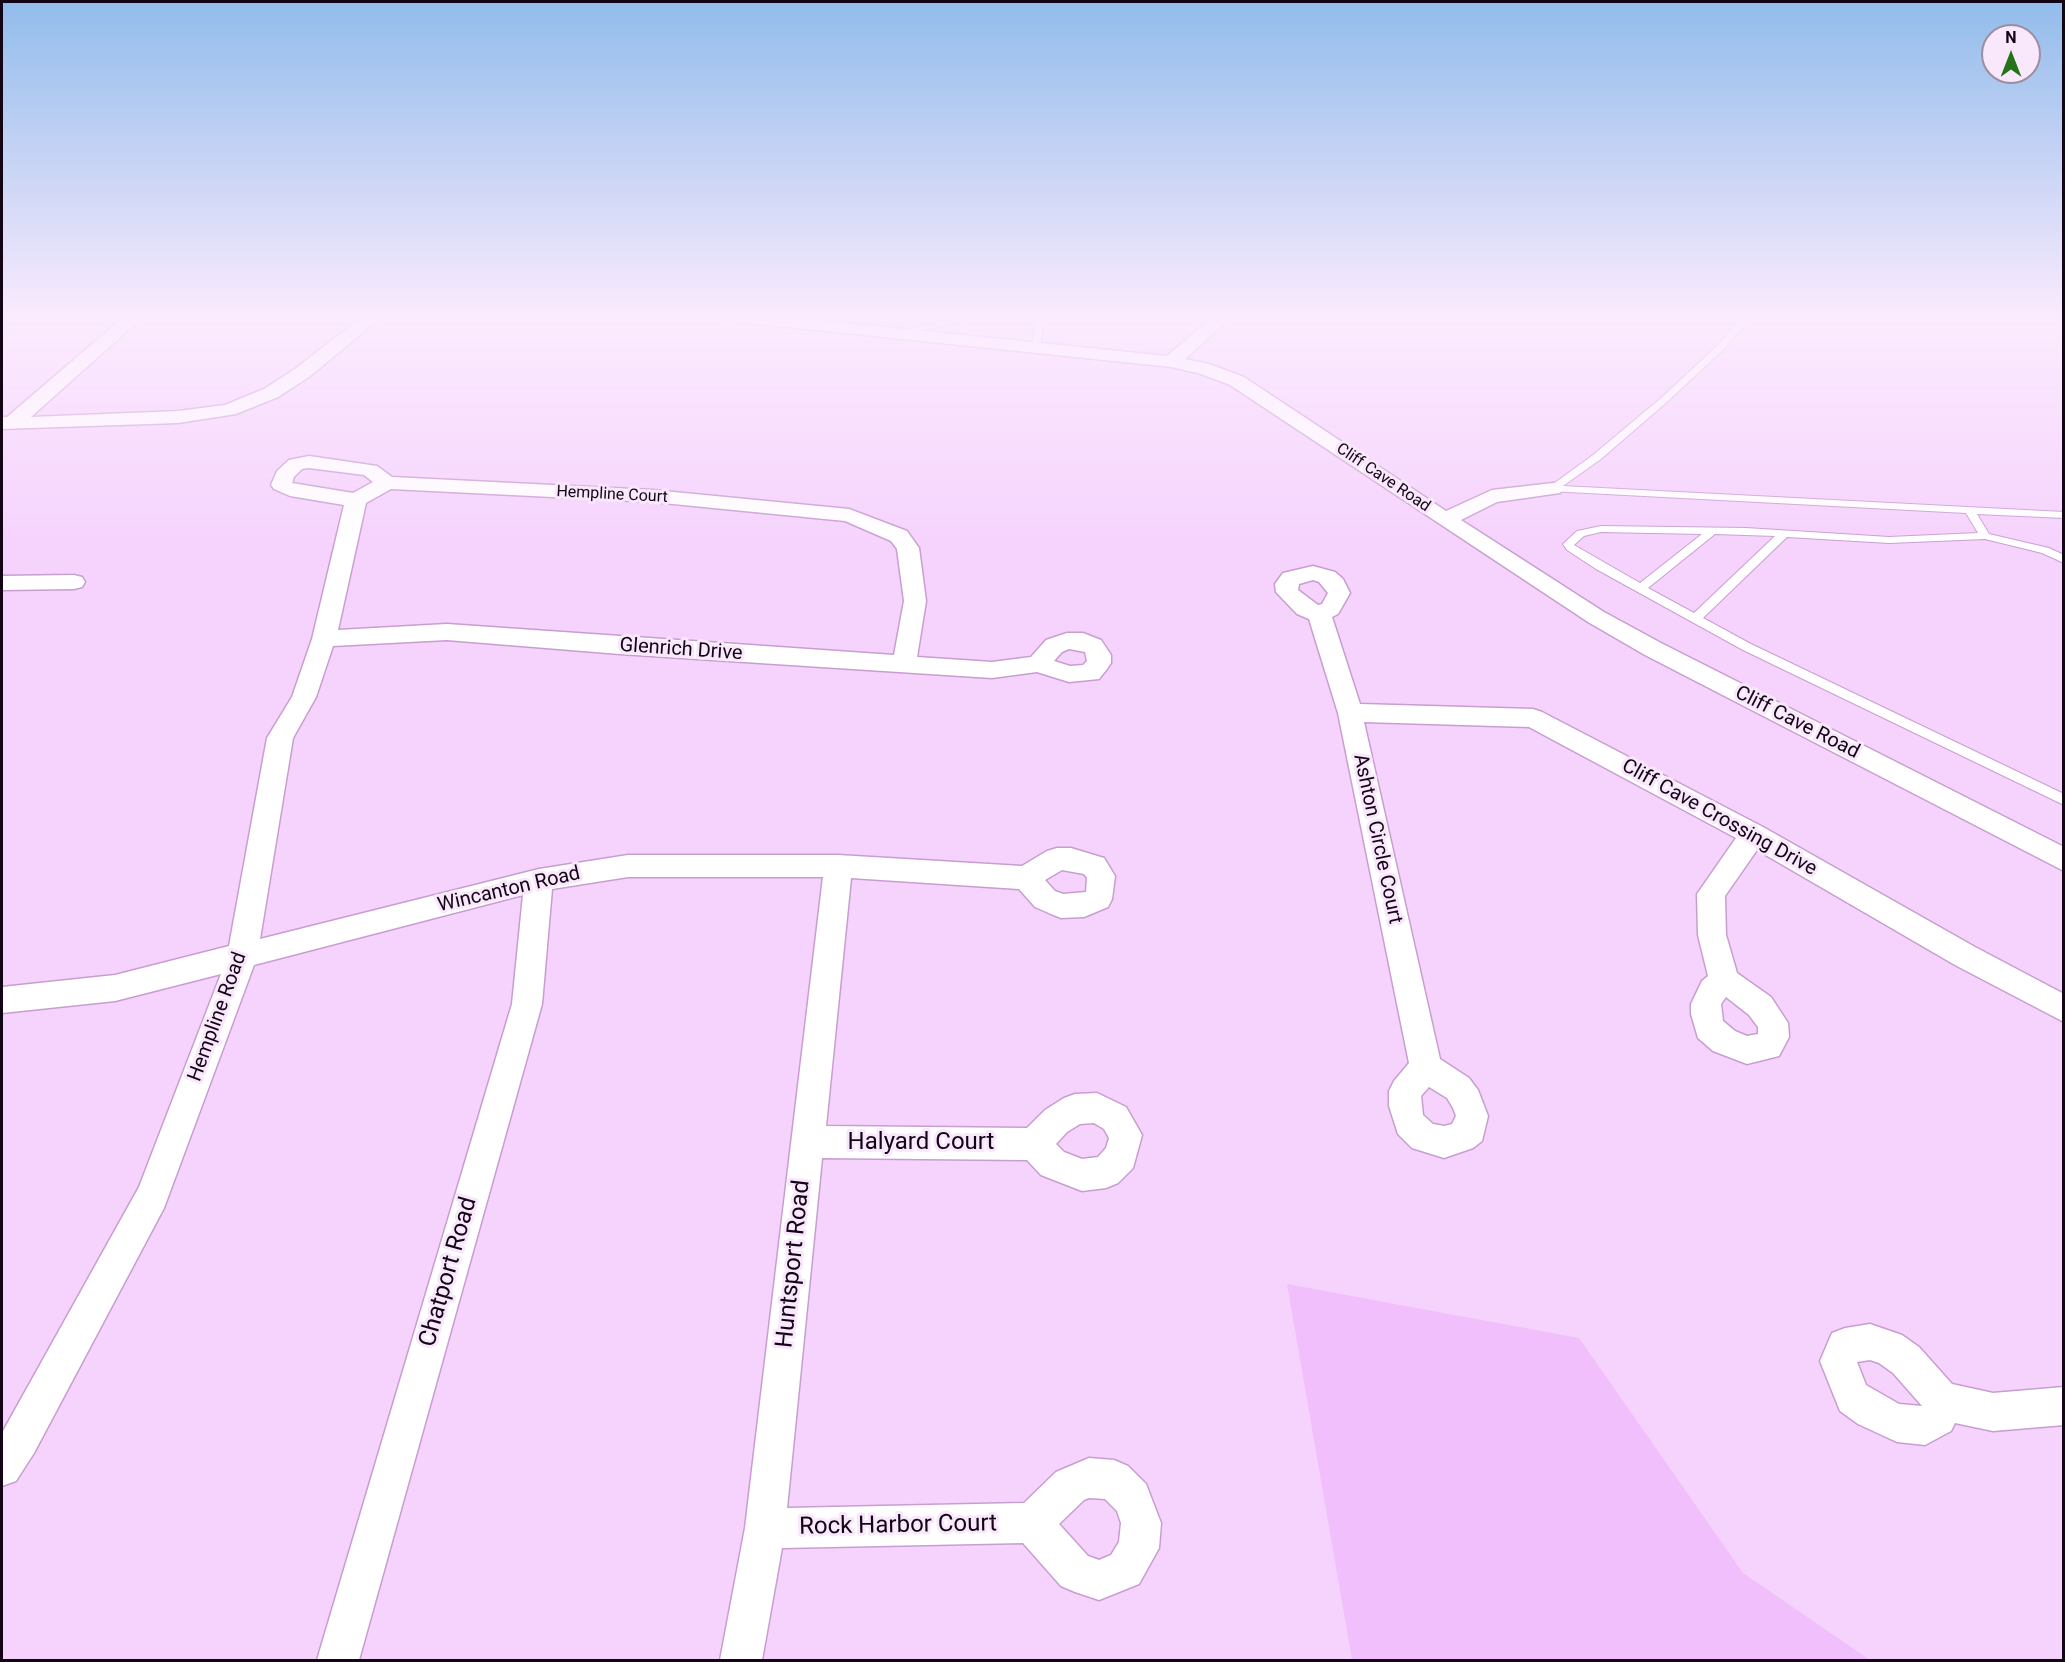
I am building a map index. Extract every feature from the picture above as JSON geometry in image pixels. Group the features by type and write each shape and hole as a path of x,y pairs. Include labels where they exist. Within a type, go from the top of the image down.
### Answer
{"street":[{"path":"6,424 42,394"},
{"path":"6,424 178,417 229,410 270,394"},
{"name":"Cliff Cave Road","path":"1256,394 1445,520 1596,617 1653,649 2064,860"},
{"name":"Hempline Court","path":"356,500 290,490 281,485 284,475 296,465 309,462 370,470 387,483 653,496 849,515 899,536 908,548 915,601 904,664"},
{"path":"356,500 387,483"},
{"name":"Cliff Cave Road","path":"1445,520 1492,496 1553,489"},
{"name":"Hempline Road","path":"2,1467 152,1196 242,957 279,738 304,697 324,639 356,500"},
{"path":"2,583 74,582"},
{"name":"Ashton Circle Court","path":"1319,614 1350,713 1426,1067"},
{"name":"Glenrich Drive","path":"324,639 447,632 992,670 1038,664"},
{"name":"Cliff Cave Crossing Drive","path":"1350,713 1533,718 1753,835 1965,956 2064,1009"},
{"path":"1724,981 1712,934 1711,894 1753,835"},
{"name":"Wincanton Road","path":"2,1000 115,988 539,880 628,866 838,866 1026,878"},
{"name":"Huntsport Road","path":"741,1660 765,1528 838,866"},
{"name":"Chatport Road","path":"338,1660 527,1004 539,880"},
{"name":"Halyard Court","path":"807,1143 1035,1144"},
{"path":"1942,1401 1994,1412 2064,1406"},
{"name":"Rock Harbor Court","path":"765,1528 1032,1523"}],"lane":[{"path":"1553,489 1597,458 1671,394"},
{"name":"Cliff Cave Road","path":"1553,489 2064,514"},
{"path":"1969,510 1985,536"},
{"path":"2064,560 2045,550 1985,536 1889,540 1712,531 1590,530 1581,533 1568,544 1570,548 1600,566 1747,646 2064,800"},
{"path":"1641,588 1712,531"},
{"path":"1696,618 1784,534"}],"shaded area":[{"path":"1287,1284 1579,1338 1743,1573 1870,1660 1352,1660"}]}
